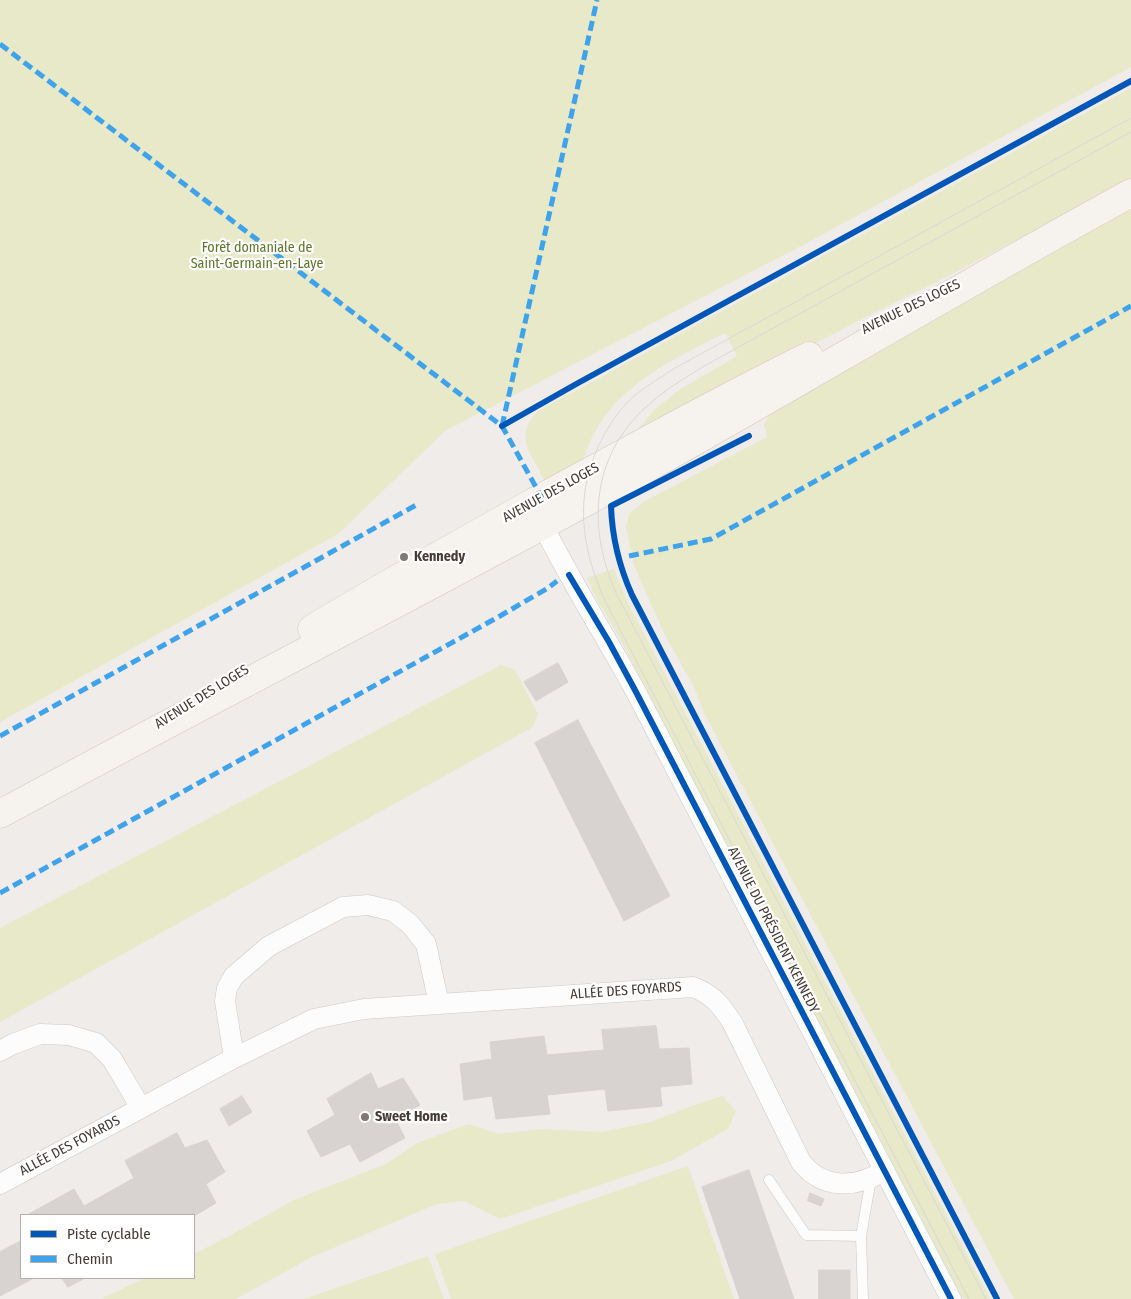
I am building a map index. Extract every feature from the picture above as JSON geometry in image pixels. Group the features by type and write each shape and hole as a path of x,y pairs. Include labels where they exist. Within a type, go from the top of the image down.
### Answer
{"main road":[{"name":"AVENUE DES LOGES","path":"0,814 106,756 364,621 537,514 731,420 1013,257 1131,193"}],"street":[{"name":"AVENUE DU PRÉSIDENT KENNEDY","path":"537,514 568,575 609,642 632,685 878,1175 951,1299"},
{"path":"234,1058 225,1001 227,988 234,976 269,946 343,907 368,905 393,911 410,924 426,944 439,1004"},
{"name":"ALLÉE DES FOYARDS","path":"0,1184 234,1058 314,1019 364,1010 692,987 708,993 721,1005 732,1022 802,1162 810,1174 828,1182 848,1183 878,1175"},
{"path":"0,1051 40,1034 69,1035 96,1043 112,1059 141,1108"}],"lane":[{"path":"863,1299 862,1236 878,1175"},
{"path":"769,1180 806,1235 862,1236"}],"green space":[{"name":"Forêt domaniale de Saint-Germain-en-Laye","path":"0,0 1131,0 1131,67 805,244 445,431 338,534 0,722"},
{"path":"1131,88 1131,179 954,273 628,441 655,409 679,390 737,356 725,333 701,345 656,370 636,384 618,401 603,420 590,442 581,468 548,483 543,477 529,452 526,439 528,426 537,412"},
{"path":"1131,209 1131,1299 1014,1299 705,715 693,685 665,635 634,566 626,527 629,514 643,502 767,437 764,424 775,406"},
{"path":"614,569 628,603 990,1299 963,1299 618,635 594,594 587,578"},
{"path":"501,665 515,670 538,714 533,727 0,1022 0,928"},
{"path":"722,1096 736,1111 728,1129 671,1161 500,1219 464,1201 437,1204 312,1257 236,1299 100,1299 144,1279 195,1279 195,1253 294,1200 386,1164 417,1143 469,1124 499,1134 541,1129 602,1132 651,1122"},
{"path":"688,1166 734,1299 451,1299 435,1254"},
{"path":"428,1256 444,1299 304,1299"}],"building":[{"path":"558,663 568,682 536,701 524,682"},
{"path":"578,720 670,896 624,921 535,743"},
{"path":"656,1026 659,1049 689,1048 692,1084 660,1087 662,1106 608,1111 605,1089 547,1095 550,1114 496,1119 492,1096 464,1100 460,1064 492,1059 490,1042 544,1036 547,1055 604,1050 602,1030"},
{"name":"Sweet Home","path":"371,1073 378,1089 403,1078 420,1105 395,1119 405,1138 360,1162 350,1144 321,1157 307,1131 335,1115 327,1099"},
{"path":"242,1096 252,1112 229,1126 220,1109"},
{"path":"177,1133 185,1148 207,1140 225,1172 206,1184 216,1203 195,1215 153,1213 29,1214 74,1189 84,1206 134,1178 125,1161"},
{"path":"749,1170 794,1299 740,1299 702,1187"},
{"path":"810,1193 824,1199 821,1206 808,1201"},
{"path":"20,1242 20,1279 32,1279 0,1296 0,1252"},
{"path":"819,1270 850,1270 850,1299 819,1299"},
{"path":"63,1279 83,1279 68,1287"}],"tram line":[{"path":"969,1299 606,603 590,561 586,540 584,498 594,456 604,435 621,409 644,388 675,368 1131,118"},
{"path":"986,1299 616,593 601,543 598,518 600,494 605,470 614,448 628,427 646,407 675,384 706,365 1131,132"}],"marked path":[{"path":"502,426 597,0"},
{"path":"0,44 502,426 542,498"},
{"path":"629,556 711,539 1131,306"},
{"path":"0,736 418,504"},
{"path":"0,893 500,616 557,581"}],"cycle path":[{"path":"502,426 1131,81"},
{"path":"749,436 611,506 613,529 623,573 632,595 997,1299"},
{"path":"569,575 636,692 951,1299"}],"place":[{"name":"Kennedy","path":"404,557"},
{"name":"Sweet Home","path":"365,1117"}]}
